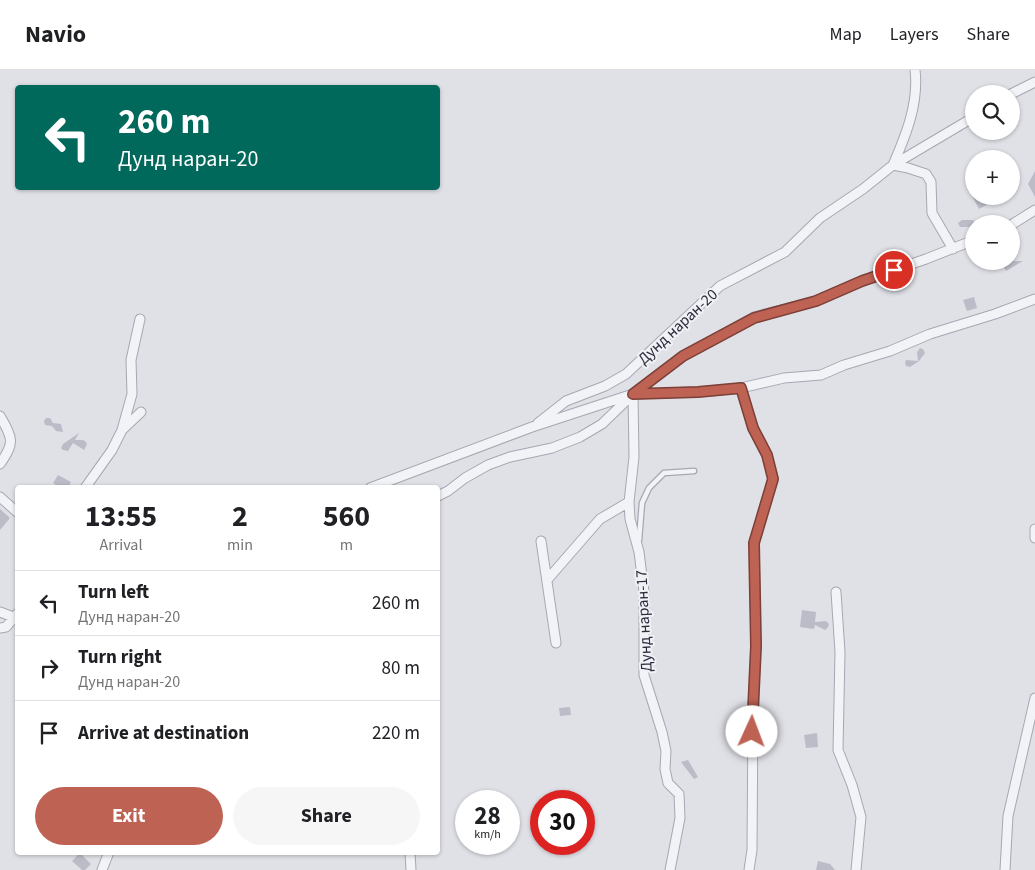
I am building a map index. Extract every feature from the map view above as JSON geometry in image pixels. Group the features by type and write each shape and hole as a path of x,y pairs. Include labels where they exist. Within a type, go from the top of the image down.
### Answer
{"street":[{"path":"915,70 916,99 903,141 893,165 926,174 931,182 932,213 953,249"},
{"path":"1020,90 1035,82"},
{"name":"Дунд наран-20","path":"532,428 566,401 605,386 626,374 720,286 785,252 820,218 893,165 965,122"},
{"path":"1020,219 1035,210"},
{"name":"Дунд наран-20","path":"440,495 488,464 510,456 552,448 602,424 633,394 683,356 754,318 816,301 862,281 965,244"},
{"path":"378,485 532,428 633,394 698,392 741,388 784,378 821,374 844,365 890,352 930,334 996,314 1035,299"},
{"path":"87,485 112,450 122,430 132,394 131,360 140,319"},
{"path":"741,388 753,428 767,455 773,479 754,543 756,646 750,870"},
{"name":"Дунд наран-17","path":"633,394 634,457 629,502 630,519 639,552 644,592 644,675 662,732 666,751 665,769 668,784 679,794 680,818 670,870"},
{"path":"122,430 141,412"},
{"path":"0,416 11,442 10,450 0,464"},
{"path":"0,497 15,511"},
{"path":"547,580 600,519 629,502"},
{"path":"1035,530 1035,538"},
{"path":"541,541 556,643"},
{"path":"836,592 840,652 838,750 852,785 861,817 856,870"},
{"path":"0,612 15,615 6,626 0,628"},
{"path":"1005,870 1008,816 1035,698"},
{"path":"102,870 108,855"},
{"path":"410,855 412,870"}],"lane":[{"path":"639,552 642,503 649,488 664,473 694,471"}],"building":[{"path":"1035,171 1035,197 1028,184"},
{"path":"977,205 986,205 979,209"},
{"path":"965,220 965,227 960,227 958,223"},
{"path":"974,297 977,308 967,311 963,300"},
{"path":"920,348 925,353 919,361 910,367 906,366 906,360 918,361 917,352"},
{"path":"46,418 50,418 53,423 61,424 63,432 56,431 52,426 45,425 44,421"},
{"path":"79,433 75,440 86,442 84,450 73,443 68,451 61,448 63,444"},
{"path":"58,475 71,482 70,485 56,485 53,483"},
{"path":"0,509 10,518 0,530"},
{"path":"802,610 816,612 815,622 826,621 829,624 828,627 825,630 815,625 814,629 800,627"},
{"path":"570,707 571,715 560,716 559,708"},
{"path":"817,733 818,747 806,748 804,735"},
{"path":"688,760 698,777 694,779 681,762"},
{"path":"78,855 82,855 91,864 85,870 82,870 72,861"},
{"path":"818,861 830,864 835,870 816,870"}],"route":[{"path":"752,732 756,646 754,543 773,479 767,455 753,428 741,388 698,392 633,394 683,356 754,318 816,301 862,281 894,270"}]}
